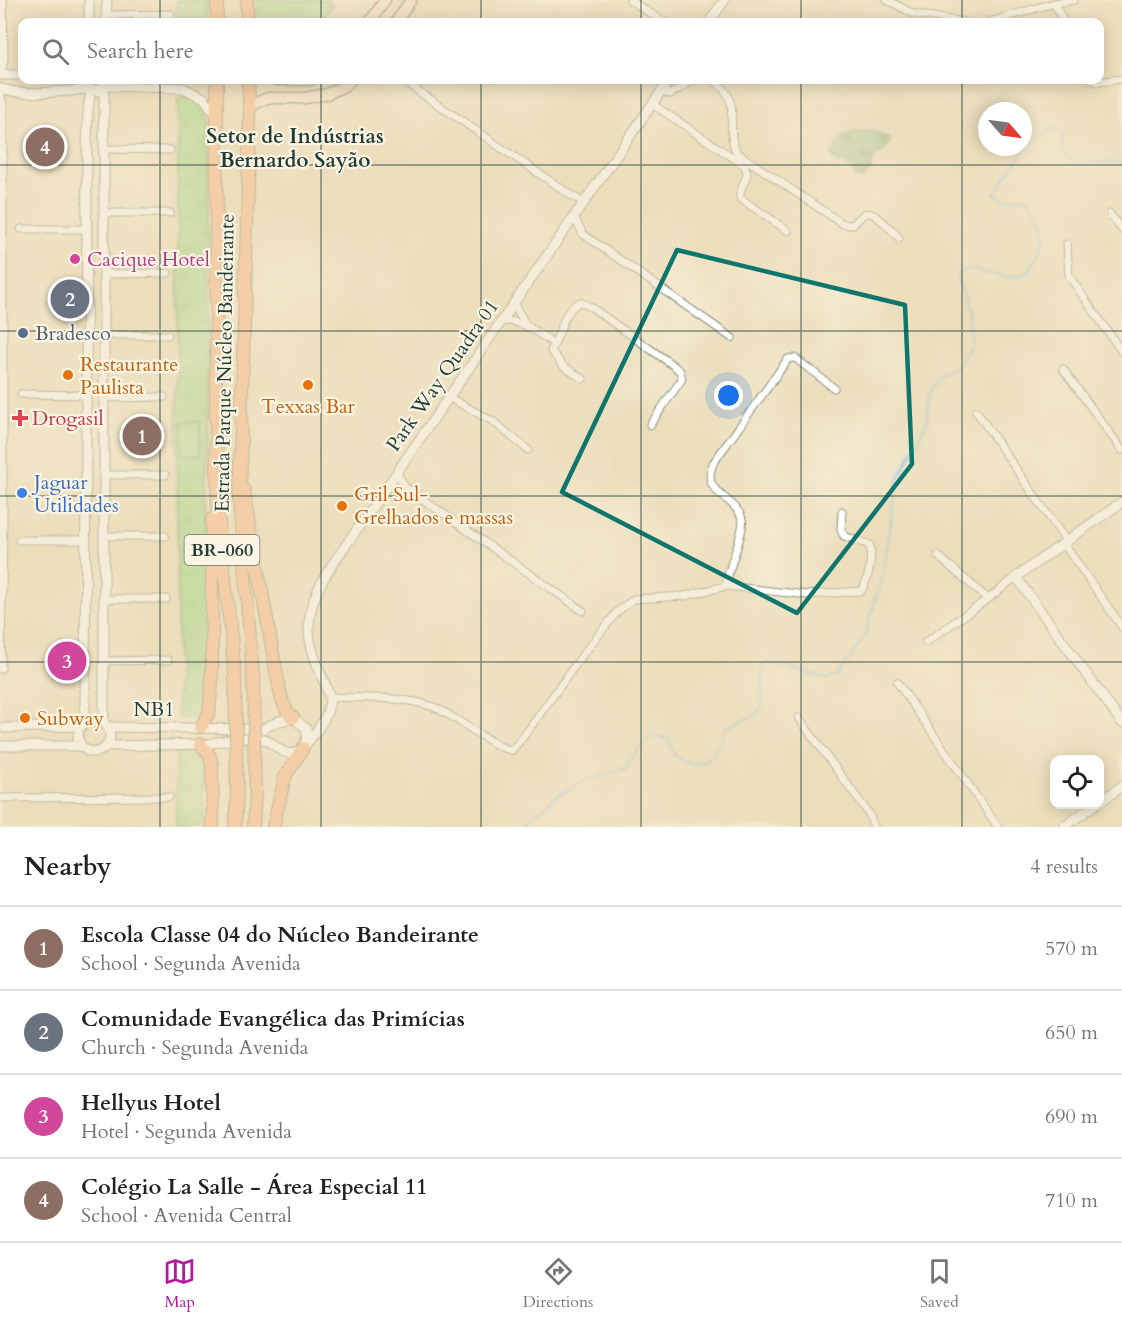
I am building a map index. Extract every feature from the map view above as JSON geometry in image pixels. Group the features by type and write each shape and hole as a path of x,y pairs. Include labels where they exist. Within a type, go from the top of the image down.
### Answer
{"highway":[{"path":"217,0 217,18"},
{"path":"247,0 247,18"},
{"name":"Estrada Parque Núcleo Bandeirante","path":"217,84 218,513 235,672 237,794 235,827"},
{"name":"Estrada Parque Núcleo Bandeirante","path":"248,84 239,468 240,528 253,676 255,793 253,827"},
{"path":"201,727 209,712 212,683 212,523 217,443"},
{"path":"239,468 282,699 287,712 298,721"},
{"path":"200,744 209,754 212,764 213,827"},
{"path":"273,827 285,777 303,748"}],"main road":[{"path":"373,18 385,0"},
{"path":"399,18 411,0"},
{"path":"302,84 300,92 305,98"},
{"path":"249,107 267,98 305,98 327,94 346,84"}],"street":[{"path":"2,0 3,60 0,87 12,92 70,91 90,86 97,91 103,85 165,84 198,94 210,104 217,116"},
{"path":"89,0 89,18"},
{"path":"106,0 106,18"},
{"path":"630,0 658,18"},
{"path":"712,18 725,0"},
{"path":"887,0 914,14 939,18"},
{"path":"1003,18 1054,3 1074,0"},
{"path":"1054,3 1062,18"},
{"path":"119,18 171,14"},
{"path":"0,75 18,75"},
{"path":"1104,82 1122,79"},
{"path":"408,84 585,203"},
{"name":"Park Way Quadra 01","path":"303,748 321,725 329,710 330,697 312,649 309,633 313,603 320,586 448,397 666,84"},
{"path":"661,92 670,94 688,84"},
{"path":"719,84 727,90 731,98 732,138 737,153 843,224 852,225 868,213 875,216 899,238"},
{"path":"90,86 86,229 87,395 83,724 77,736 81,746 94,753 107,746 110,737 105,725 103,85"},
{"path":"0,95 2,106 0,668"},
{"path":"652,104 744,165 748,170 740,191 740,198 788,231"},
{"path":"103,149 170,150"},
{"path":"104,213 170,213"},
{"path":"1110,214 1122,230"},
{"path":"574,217 583,234"},
{"path":"21,229 86,229"},
{"path":"565,230 583,234 732,338"},
{"path":"1067,244 1069,276 1122,351"},
{"path":"105,274 168,273"},
{"path":"87,289 97,292 105,290"},
{"path":"583,379 554,357 551,351 559,336 561,324 573,306 580,302 591,307 680,371 682,379 650,425"},
{"path":"87,303 98,303 105,307"},
{"path":"514,304 526,325"},
{"path":"502,321 513,320 526,325 554,344"},
{"path":"105,334 168,335"},
{"path":"726,586 728,571 743,524 738,512 711,484 709,476 714,462 788,359 795,358 834,388"},
{"path":"1064,369 1122,450"},
{"path":"21,394 87,395"},
{"path":"104,398 164,397"},
{"path":"448,397 494,422 528,450"},
{"path":"976,411 1122,627"},
{"path":"397,473 405,486 583,611"},
{"path":"104,475 165,475"},
{"path":"388,485 405,486"},
{"path":"926,642 1122,502"},
{"path":"330,697 389,699 427,705 454,716 492,742 507,750 512,750 623,605 640,598 684,596 726,586 807,595 861,591 867,576 870,545 844,537 841,530 842,512"},
{"path":"86,516 97,518 105,516"},
{"path":"19,540 105,534 165,536"},
{"path":"938,555 988,599"},
{"path":"1016,576 1122,723"},
{"path":"105,599 166,599"},
{"path":"105,661 168,660"},
{"path":"897,681 999,827"},
{"path":"298,721 316,722 329,710"},
{"path":"800,717 870,814 874,827"},
{"path":"81,746 2,747 6,734 2,726 83,724 94,720 105,725"},
{"name":"NB1","path":"105,725 263,729 279,721 298,721"},
{"path":"298,721 306,728 308,738 303,748"},
{"path":"181,744 182,727"},
{"path":"200,744 201,727"},
{"name":"NB1","path":"107,746 200,744 221,740 262,739 286,753 295,753 303,748"},
{"path":"1104,799 1122,786"},
{"path":"0,798 169,797"},
{"path":"1064,827 1090,809"}],"highlighted area":[{"path":"677,250 905,305 912,464 797,613 562,492"}],"green space":[{"path":"177,0 207,0 207,18 177,18"},
{"path":"257,0 328,0 332,5 324,18 256,18"},
{"path":"184,96 201,102 209,117 208,444 205,520 207,592 205,708 200,718 177,718 178,98"},
{"path":"870,130 891,141 884,151 873,158 871,169 863,178 857,177 850,167 834,160 831,155 838,142 846,135 856,131"},
{"path":"182,422 200,422 200,455 182,455"},
{"path":"176,749 199,749 203,753 205,827 176,827"}],"waterway":[{"path":"528,827 530,819 558,795 586,780 624,769 644,742 656,735 670,740 674,755 687,763 702,763 713,753 727,727 756,715 763,705 762,667 768,662 827,679 837,676 865,636 883,572 897,483 926,424 931,389 941,374 957,367 970,345 968,312 957,275 967,269 1010,277 1027,273 1037,258 1045,236 1041,217 1029,198 1004,199 994,193 1030,144 1055,128 1063,135 1062,151 1075,162 1122,163"}],"place":[{"name":"Colégio La Salle - Área Especial 11","path":"45,147"},
{"name":"Cacique Hotel","path":"75,259"},
{"name":"Comunidade Evangélica das Primícias","path":"70,299"},
{"name":"Bradesco","path":"23,333"},
{"name":"Restaurante Paulista","path":"68,375"},
{"name":"Texxas Bar","path":"308,385"},
{"name":"Drogasil","path":"20,418"},
{"name":"Escola Classe 04 do Núcleo Bandeirante","path":"142,436"},
{"name":"Jaguar Utilidades","path":"22,493"},
{"name":"Gril Sul- Grelhados e massas","path":"342,506"},
{"name":"Hellyus Hotel","path":"67,661"},
{"name":"Subway","path":"25,718"}],"district":[{"name":"Setor de Indústrias Bernardo Sayão","path":"295,148"}]}
